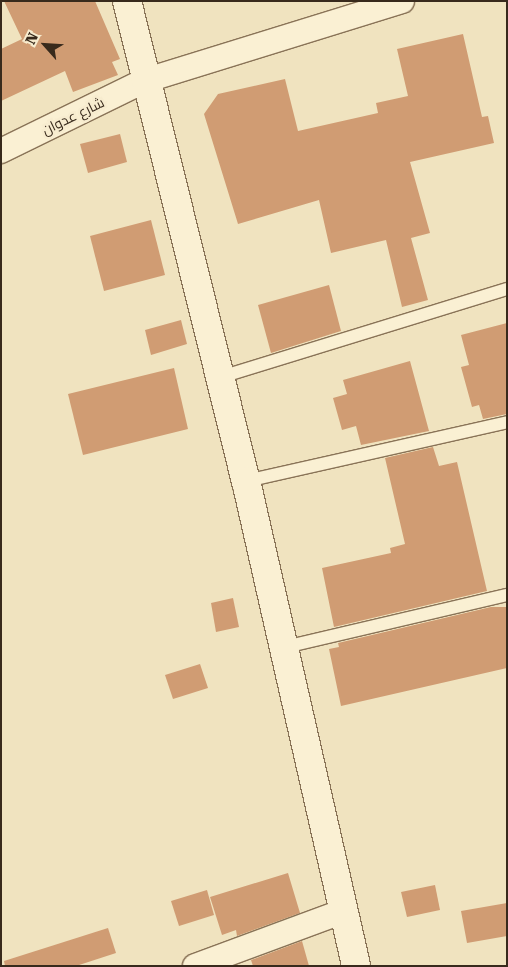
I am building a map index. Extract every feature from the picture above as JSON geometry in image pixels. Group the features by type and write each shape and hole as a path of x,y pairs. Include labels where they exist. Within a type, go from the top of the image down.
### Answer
{"street":[{"path":"127,1 144,81 246,481 285,646 356,966"},
{"name":"شارع عدوان","path":"1,151 144,81 402,1"},
{"path":"195,966 344,910"}],"lane":[{"path":"221,377 507,289"},
{"path":"246,481 507,422"},
{"path":"285,646 507,595"}],"building":[{"path":"4,1 95,1 120,59 112,62 118,75 73,92 65,71 1,101 1,49 22,39"},
{"path":"463,34 482,117 488,116 494,143 410,162 430,233 411,238 428,300 402,307 386,240 331,253 319,200 238,224 204,114 218,94 285,79 298,131 378,113 376,103 408,96 397,49"},
{"path":"120,134 127,162 88,173 80,144"},
{"path":"151,220 165,275 104,291 90,236"},
{"path":"329,285 341,331 271,353 258,305"},
{"path":"181,320 187,344 151,355 145,330"},
{"path":"507,323 507,414 483,419 479,405 472,407 461,367 469,365 461,335"},
{"path":"410,361 429,431 361,445 356,426 342,430 333,398 347,394 343,380"},
{"path":"174,368 188,429 83,455 68,394"},
{"path":"433,447 439,466 457,462 487,591 334,627 322,568 391,553 390,548 405,544 385,458"},
{"path":"233,598 239,627 216,632 211,603"},
{"path":"491,607 507,607 507,668 341,706 329,649 339,647 338,643"},
{"path":"200,664 208,688 173,699 165,675"},
{"path":"288,873 300,913 237,936 236,930 222,935 210,897"},
{"path":"435,885 440,910 407,917 401,892"},
{"path":"207,890 214,915 179,926 171,901"},
{"path":"507,903 507,936 467,943 461,911"},
{"path":"108,928 116,953 76,966 5,966 4,961"},
{"path":"302,941 309,966 253,966 251,960"}]}
